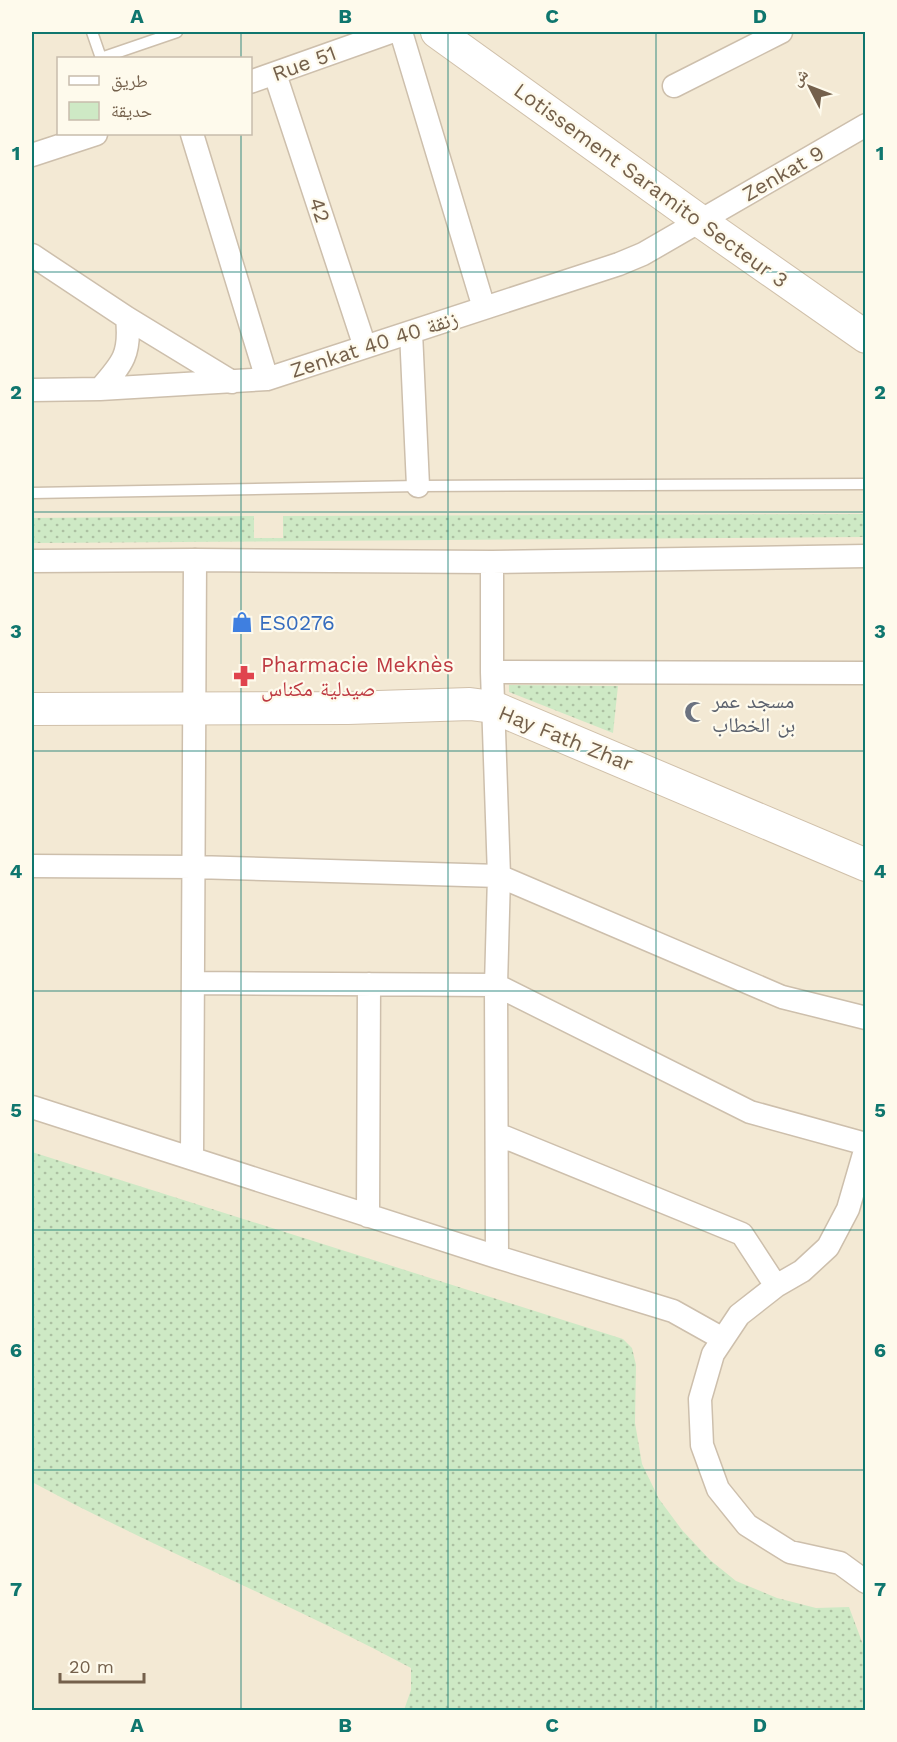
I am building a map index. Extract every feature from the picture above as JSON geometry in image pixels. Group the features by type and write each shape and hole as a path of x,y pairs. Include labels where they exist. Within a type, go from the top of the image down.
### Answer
{"street":[{"name":"Rue 51","path":"252,81 391,32"},
{"path":"401,32 484,308"},
{"name":"Lotissement Saramito Secteur 3","path":"437,32 866,337"},
{"path":"674,86 781,32"},
{"name":"42","path":"275,74 365,347"},
{"name":"Zenkat 9","path":"700,221 866,125"},
{"path":"32,155 93,135"},
{"path":"192,135 267,379"},
{"name":"Zenkat 40 زنقة 40","path":"32,390 100,389 267,379 619,264 643,254 700,221"},
{"path":"32,255 127,318 232,382"},
{"path":"100,389 124,359 129,338 127,318"},
{"path":"411,332 418,486"},
{"path":"32,561 492,562 866,556"},
{"path":"192,1158 195,560"},
{"path":"492,562 492,672 498,876 497,1257"},
{"path":"492,672 866,673"},
{"name":"Hay Fath Zhar","path":"32,709 348,708 470,704 493,707 866,865"},
{"path":"32,866 194,867 498,876 782,997 866,1018"},
{"path":"193,982 496,985 750,1112 866,1146 848,1209 828,1246 802,1271 739,1315 713,1354 700,1399 702,1446 718,1489 747,1525 790,1552 840,1563 866,1560"},
{"path":"368,1216 369,984"},
{"path":"32,1107 368,1216 673,1311 723,1339"},
{"path":"497,1134 742,1234 776,1287"},
{"path":"840,1563 866,1582"}],"lane":[{"path":"92,32 101,57"},
{"path":"104,57 177,32"},
{"path":"32,493 418,486 866,484"}],"shaded area":[{"path":"32,32 865,32 865,1710 32,1710"}],"green space":[{"path":"865,514 865,537 32,543 32,518 254,516 254,538 283,538 283,516"},
{"path":"509,685 618,686 613,733 509,692"},
{"path":"32,1152 623,1339 632,1348 636,1365 635,1423 642,1464 659,1499 682,1530 710,1560 736,1581 777,1598 816,1608 849,1607 865,1650 865,1710 404,1710 411,1690 411,1668 32,1482"}],"place":[{"name":"ES0276","path":"242,622"},
{"name":"Pharmacie Meknès صيدلية مكناس","path":"244,676"},
{"name":"مسجد عمر بن الخطاب","path":"695,712"}]}
